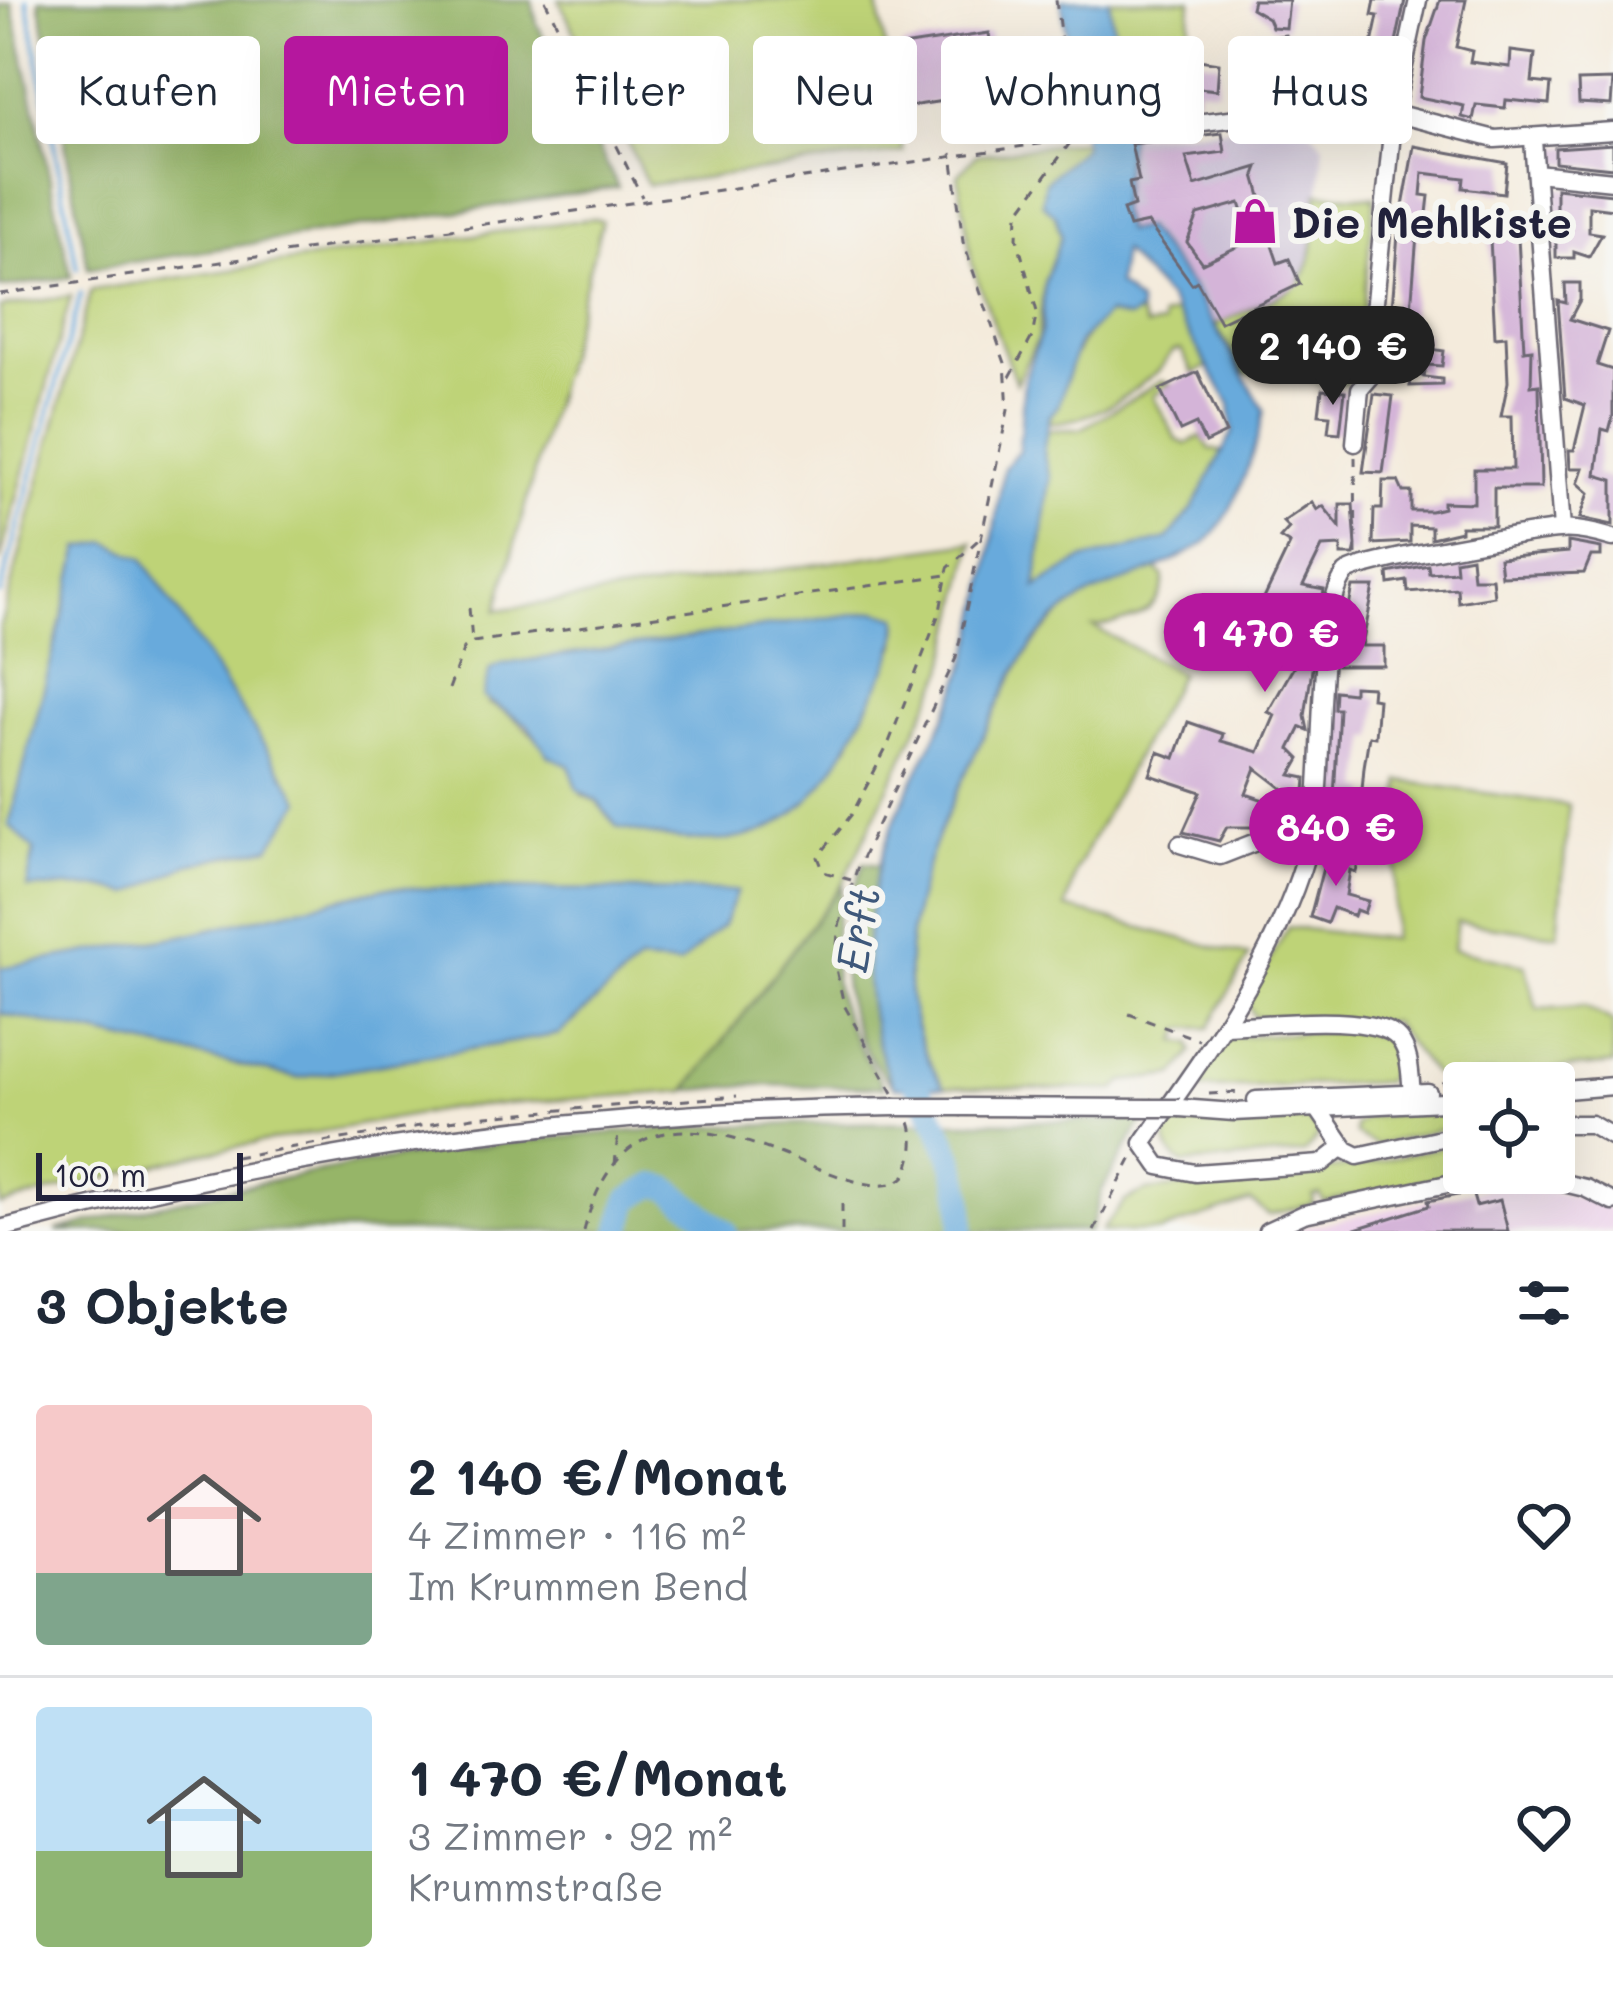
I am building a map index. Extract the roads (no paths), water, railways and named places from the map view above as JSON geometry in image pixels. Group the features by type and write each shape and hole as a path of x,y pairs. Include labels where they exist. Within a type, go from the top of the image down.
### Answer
{"street":[{"path":"1410,36 1418,0"},
{"path":"1412,118 1495,139 1613,131"},
{"path":"1533,140 1562,529"},
{"path":"1355,443 1360,389 1380,366 1371,341 1391,144"},
{"path":"1536,173 1613,181"},
{"path":"1354,1108 1344,1118 1341,1141 1321,1164 1195,1173 1159,1166 1143,1143 1226,1026 1283,921 1310,841 1332,619 1344,576 1358,566 1562,529 1613,538"},
{"path":"1180,844 1220,856 1261,840 1310,841"},
{"path":"1226,1026 1361,1023 1387,1029 1405,1049 1412,1094"},
{"path":"1575,1089 1613,1086"},
{"path":"1208,1108 1233,1102 1443,1092"},
{"path":"0,1229 331,1153 617,1116 897,1105 1318,1109 1443,1102"},
{"path":"1318,1109 1341,1141 1367,1156 1443,1138"},
{"path":"1575,1124 1591,1124 1613,1137"},
{"path":"1267,1231 1304,1214 1443,1185"},
{"path":"1575,1186 1613,1202"}],"water":[{"path":"1061,0 1109,0 1114,36 1067,36"},
{"path":"1084,144 1128,144 1119,208 1125,231 1145,228 1190,285 1264,410 1237,495 1211,537 1177,559 1077,603 1039,636 1011,679 942,825 914,913 911,1001 922,1045 944,1087 894,1087 882,1057 869,992 867,958 874,890 892,827 965,668 984,594 1004,468 1019,450 1024,381 1042,329 1044,283 1061,236 1056,216 1042,203 1045,182","holes":["1122,251 1168,299 1230,404 1233,432 1193,508 1168,539 1082,560 1036,588 1050,478 1043,452 1049,417 1058,406 1078,343 1107,314 1128,319 1139,313 1139,304 1117,285"]},
{"path":"107,542 143,559 301,801 270,847 189,864 130,894 102,887 27,888 34,850 9,825 80,548"},
{"path":"876,611 898,617 897,640 846,747 824,782 799,808 773,827 742,837 707,841 617,827 597,801 578,790 569,765 549,756 527,724 483,697 490,669 502,664"},
{"path":"384,888 737,891 723,925 679,965 639,962 559,1034 298,1078 0,1013 0,968 181,936"}],"waterway":[{"path":"27,0 77,268"},
{"path":"0,594 81,293"},
{"name":"Erft","path":"904,1061 954,1164 963,1208 962,1231"},
{"name":"Erft","path":"620,1231 629,1199 655,1185 668,1188 725,1231"}],"place":[{"name":"Die Mehlkiste","path":"1255,221"}]}
